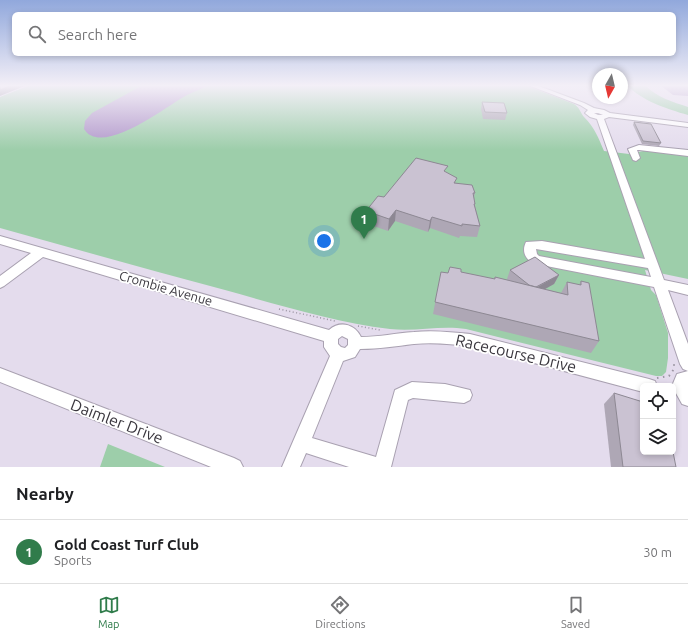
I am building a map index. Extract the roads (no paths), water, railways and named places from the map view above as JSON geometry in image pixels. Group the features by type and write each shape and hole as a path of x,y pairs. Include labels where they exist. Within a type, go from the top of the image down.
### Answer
{"street":[{"path":"587,107 600,114 688,125"},
{"path":"600,114 688,364"},
{"path":"636,158 632,149 638,147 688,153"},
{"name":"Crombie Avenue","path":"0,240 332,337"},
{"path":"653,265 542,245 530,245 531,256 536,260 688,290"},
{"path":"0,283 41,252"},
{"path":"340,331 348,331 355,336 357,343 352,351 348,353 339,353 332,348 330,344 332,337 340,331"},
{"name":"Racecourse Drive","path":"357,343 380,343 414,338 445,337 470,340 640,384"},
{"path":"292,467 339,353"},
{"name":"Daimler Drive","path":"0,375 234,467"},
{"path":"382,467 401,396 412,390 464,395"},
{"path":"301,443 378,467"}],"place":[{"name":"Gold Coast Turf Club","path":"364,239"}]}
